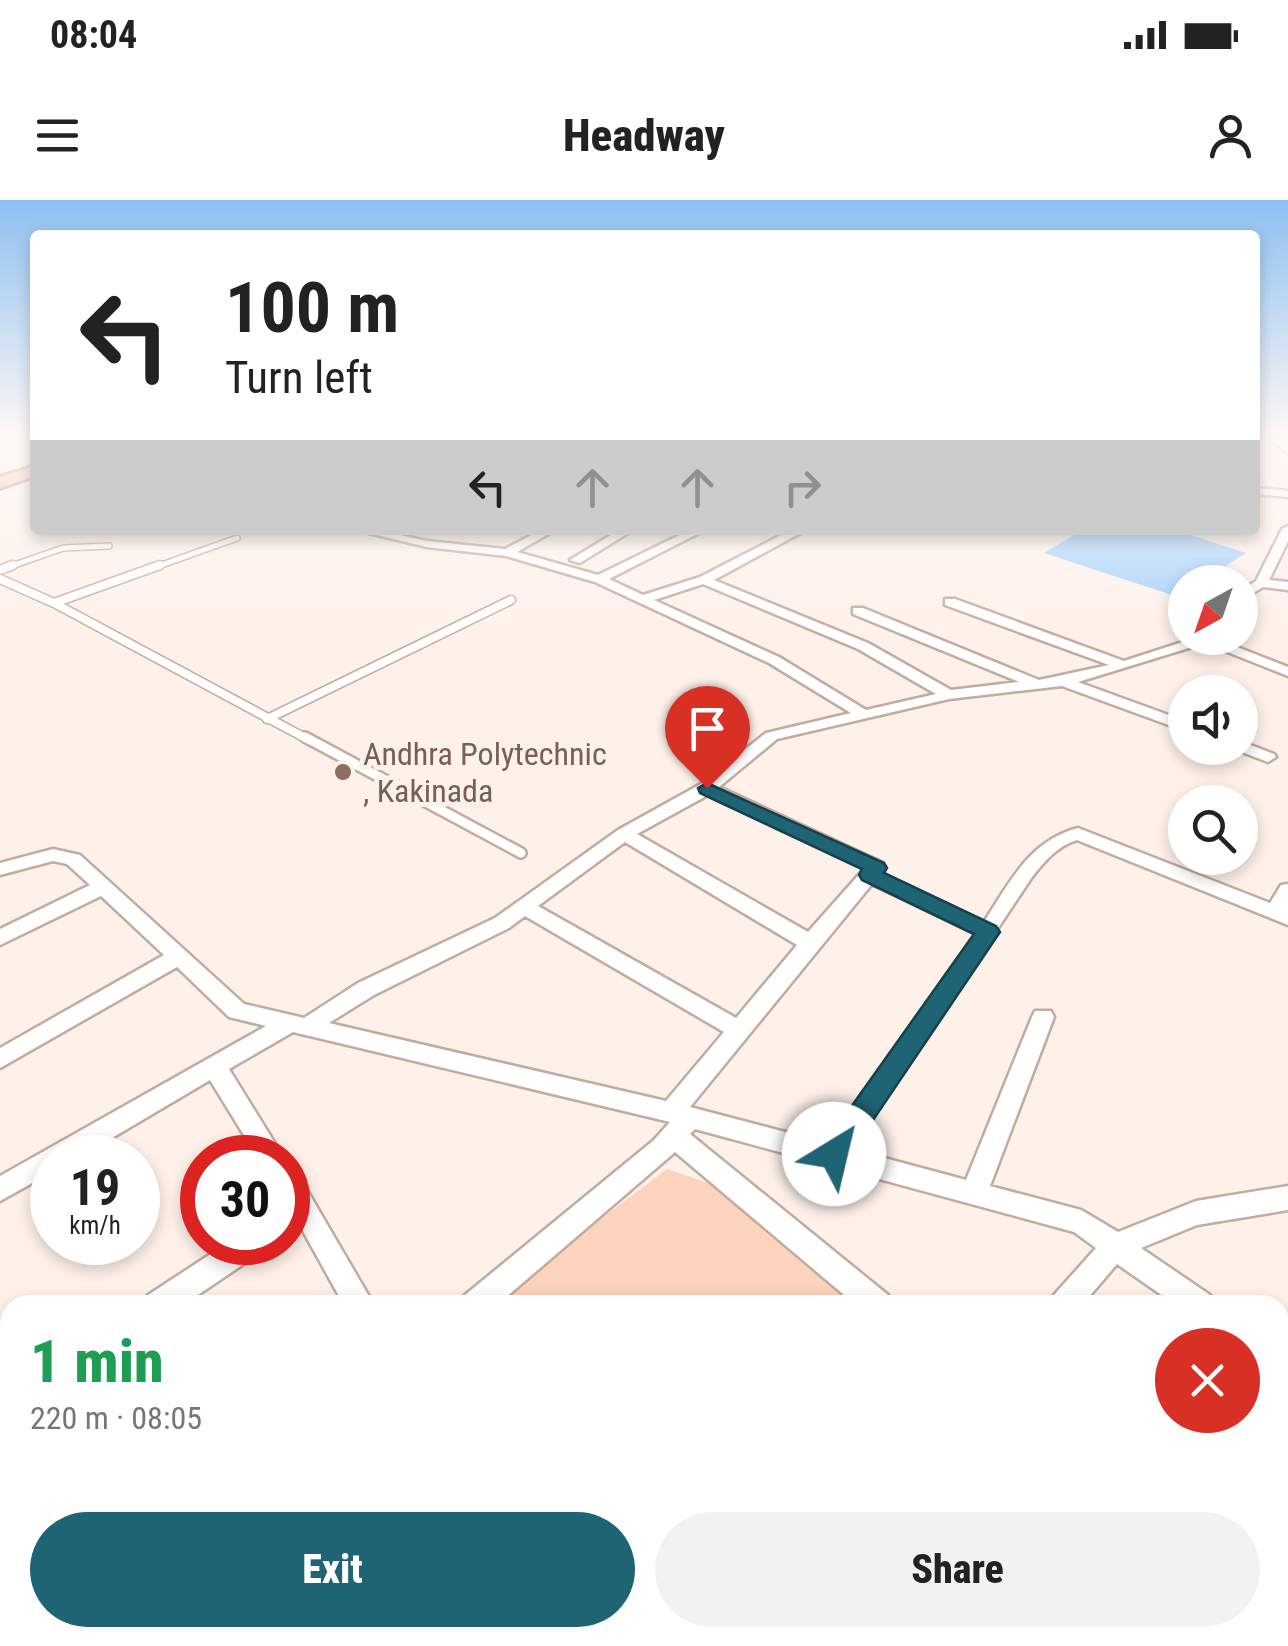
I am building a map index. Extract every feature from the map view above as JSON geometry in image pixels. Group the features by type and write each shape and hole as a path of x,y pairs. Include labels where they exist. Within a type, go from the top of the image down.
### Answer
{"street":[{"path":"1258,585 1288,529"},
{"path":"385,535 507,553 599,579 774,660 861,713"},
{"path":"507,553 540,535"},
{"path":"576,560 618,535"},
{"path":"599,579 689,535"},
{"path":"642,599 704,580 790,535"},
{"path":"704,580 863,646 949,695"},
{"path":"1261,583 1288,586"},
{"path":"950,602 1125,665"},
{"path":"858,611 1038,684"},
{"path":"94,1135 214,1066 502,923 624,834 707,788 772,736 949,695 1063,680 1168,651"},
{"path":"1247,655 1288,672"},
{"path":"1063,680 1168,720"},
{"path":"1258,753 1268,757"},
{"path":"488,1295 565,1233 679,1122 739,1030 876,868 707,788"},
{"path":"624,834 810,942"},
{"path":"834,1154 1031,866 1060,836 1078,834 1281,915 1288,890"},
{"path":"0,869 54,855 73,859 237,1012 299,1024 679,1122 834,1154 1081,1222 1186,1295"},
{"path":"870,875 988,932"},
{"path":"0,938 103,887"},
{"path":"524,908 739,1030"},
{"path":"0,1058 178,958"},
{"path":"974,1193 1043,1017"},
{"path":"214,1066 258,1135"},
{"path":"679,1122 867,1295"},
{"path":"0,1189 30,1172"},
{"path":"1073,1295 1115,1246 1196,1213 1288,1198"},
{"path":"310,1234 353,1295"},
{"path":"173,1295 218,1265"}],"lane":[{"path":"54,604 237,538"},
{"path":"0,570 64,548 108,546"},
{"path":"0,578 520,853"},
{"path":"267,719 511,600"}],"shaded area":[{"path":"667,1169 714,1185 840,1295 500,1295"}],"water":[{"path":"1074,535 1190,535 1246,553 1227,565 1168,565 1168,594 1044,553"}],"place":[{"name":"Andhra Polytechnic , Kakinada","path":"343,772"}],"route":[{"path":"707,788 876,868 870,875 988,932 834,1154"}]}
